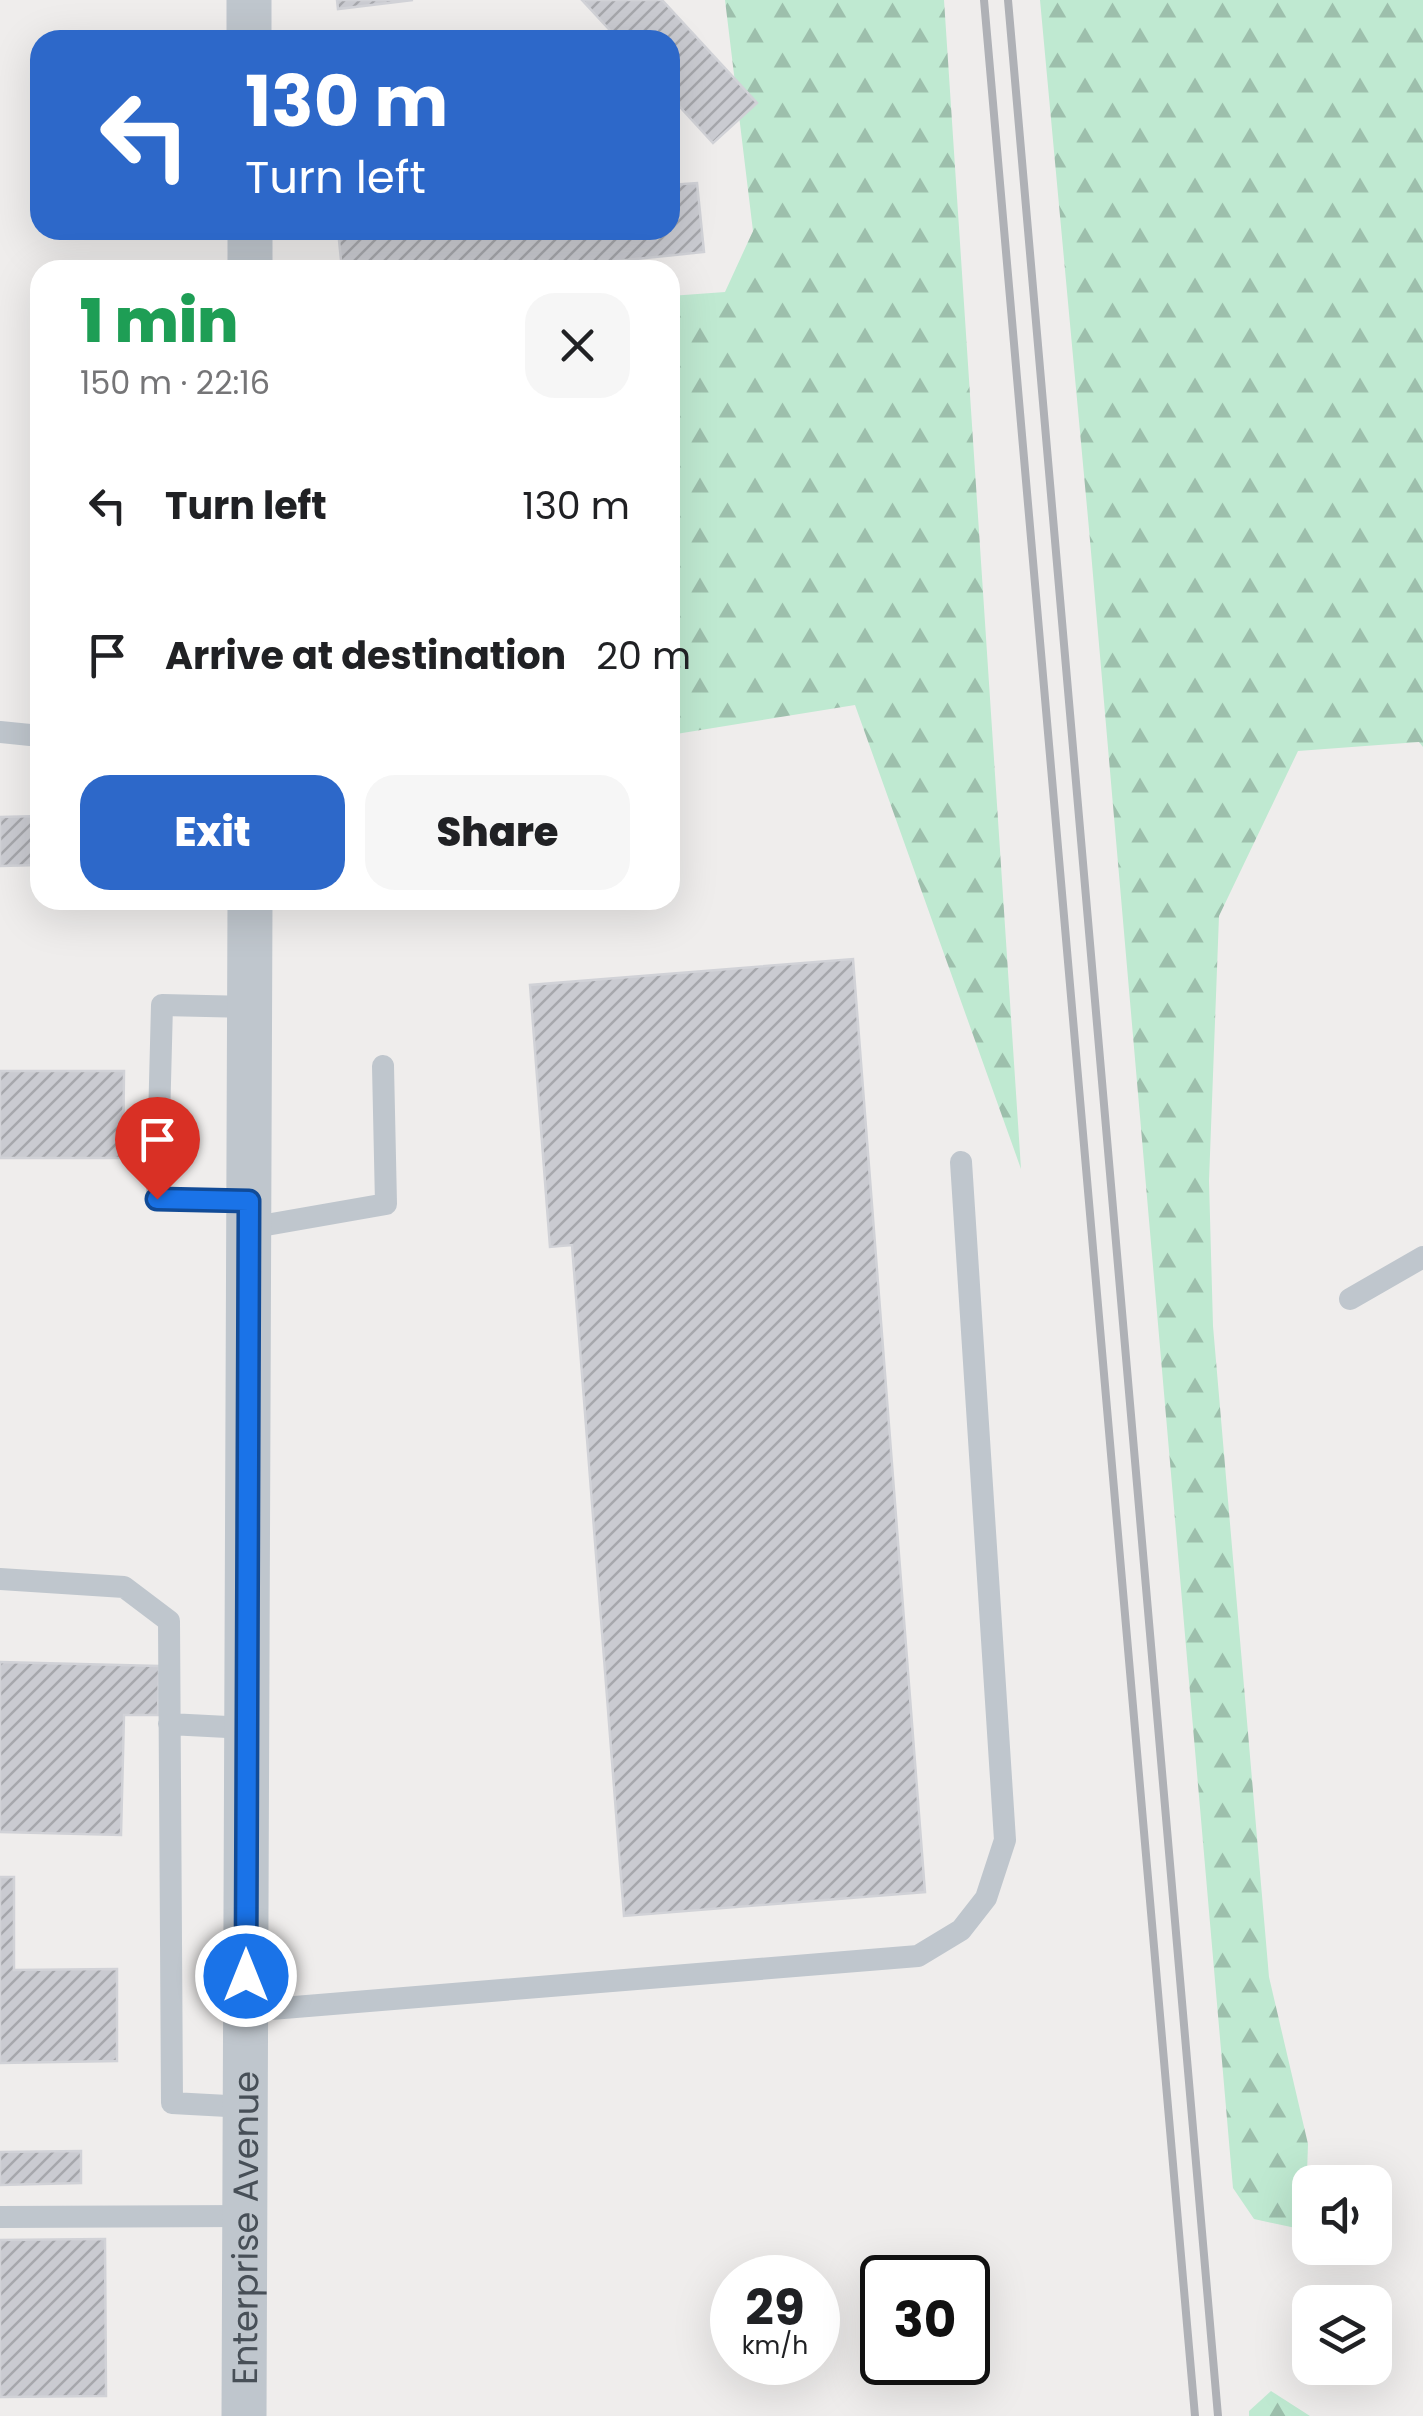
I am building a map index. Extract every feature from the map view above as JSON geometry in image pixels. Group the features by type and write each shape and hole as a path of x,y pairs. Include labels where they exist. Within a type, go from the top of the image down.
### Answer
{"street":[{"path":"249,0 249,30"},
{"name":"Enterprise Avenue","path":"244,2416 250,910"}],"lane":[{"path":"0,732 30,735"},
{"path":"250,1007 162,1005 157,1199 249,1215 386,1204 383,1066"},
{"path":"246,2011 918,1956 962,1930 986,1898 1005,1840 961,1162"},
{"path":"1350,1298 1423,1257"},
{"path":"0,1579 124,1587 169,1620 172,2103 246,2107"},
{"path":"169,1724 247,1728"},
{"path":"0,2217 246,2216"}],"green space":[{"path":"725,0 944,0 1021,1169 855,705 680,733 680,295 725,292 753,231"},
{"path":"1040,0 1423,0 1423,747 1419,742 1298,751 1219,916 1209,1181 1213,1326 1269,1977 1308,2144 1307,2165 1292,2165 1292,2227 1254,2219 1233,2188"},
{"path":"1271,2391 1310,2416 1249,2416 1249,2411"}],"building":[{"path":"337,0 413,0 338,9"},
{"path":"582,0 662,0 757,103 713,143 680,107 680,30 610,30"},
{"path":"697,183 704,252 626,260 341,260 339,240 680,240 680,184"},
{"path":"30,816 30,865 0,866 0,817"},
{"path":"853,959 925,1892 624,1916 572,1245 550,1247 530,985"},
{"path":"0,1071 124,1071 123,1158 0,1158"},
{"path":"0,1662 159,1666 158,1715 124,1715 121,1835 0,1832"},
{"path":"0,1877 14,1877 14,1970 117,1969 117,2061 0,2063"},
{"path":"81,2151 81,2183 0,2185 0,2152"},
{"path":"105,2239 106,2396 0,2397 0,2240"}],"railway":[{"path":"984,0 1195,2416"},
{"path":"1008,0 1218,2416"}],"route":[{"path":"157,1199 249,1201 246,1976"}]}
